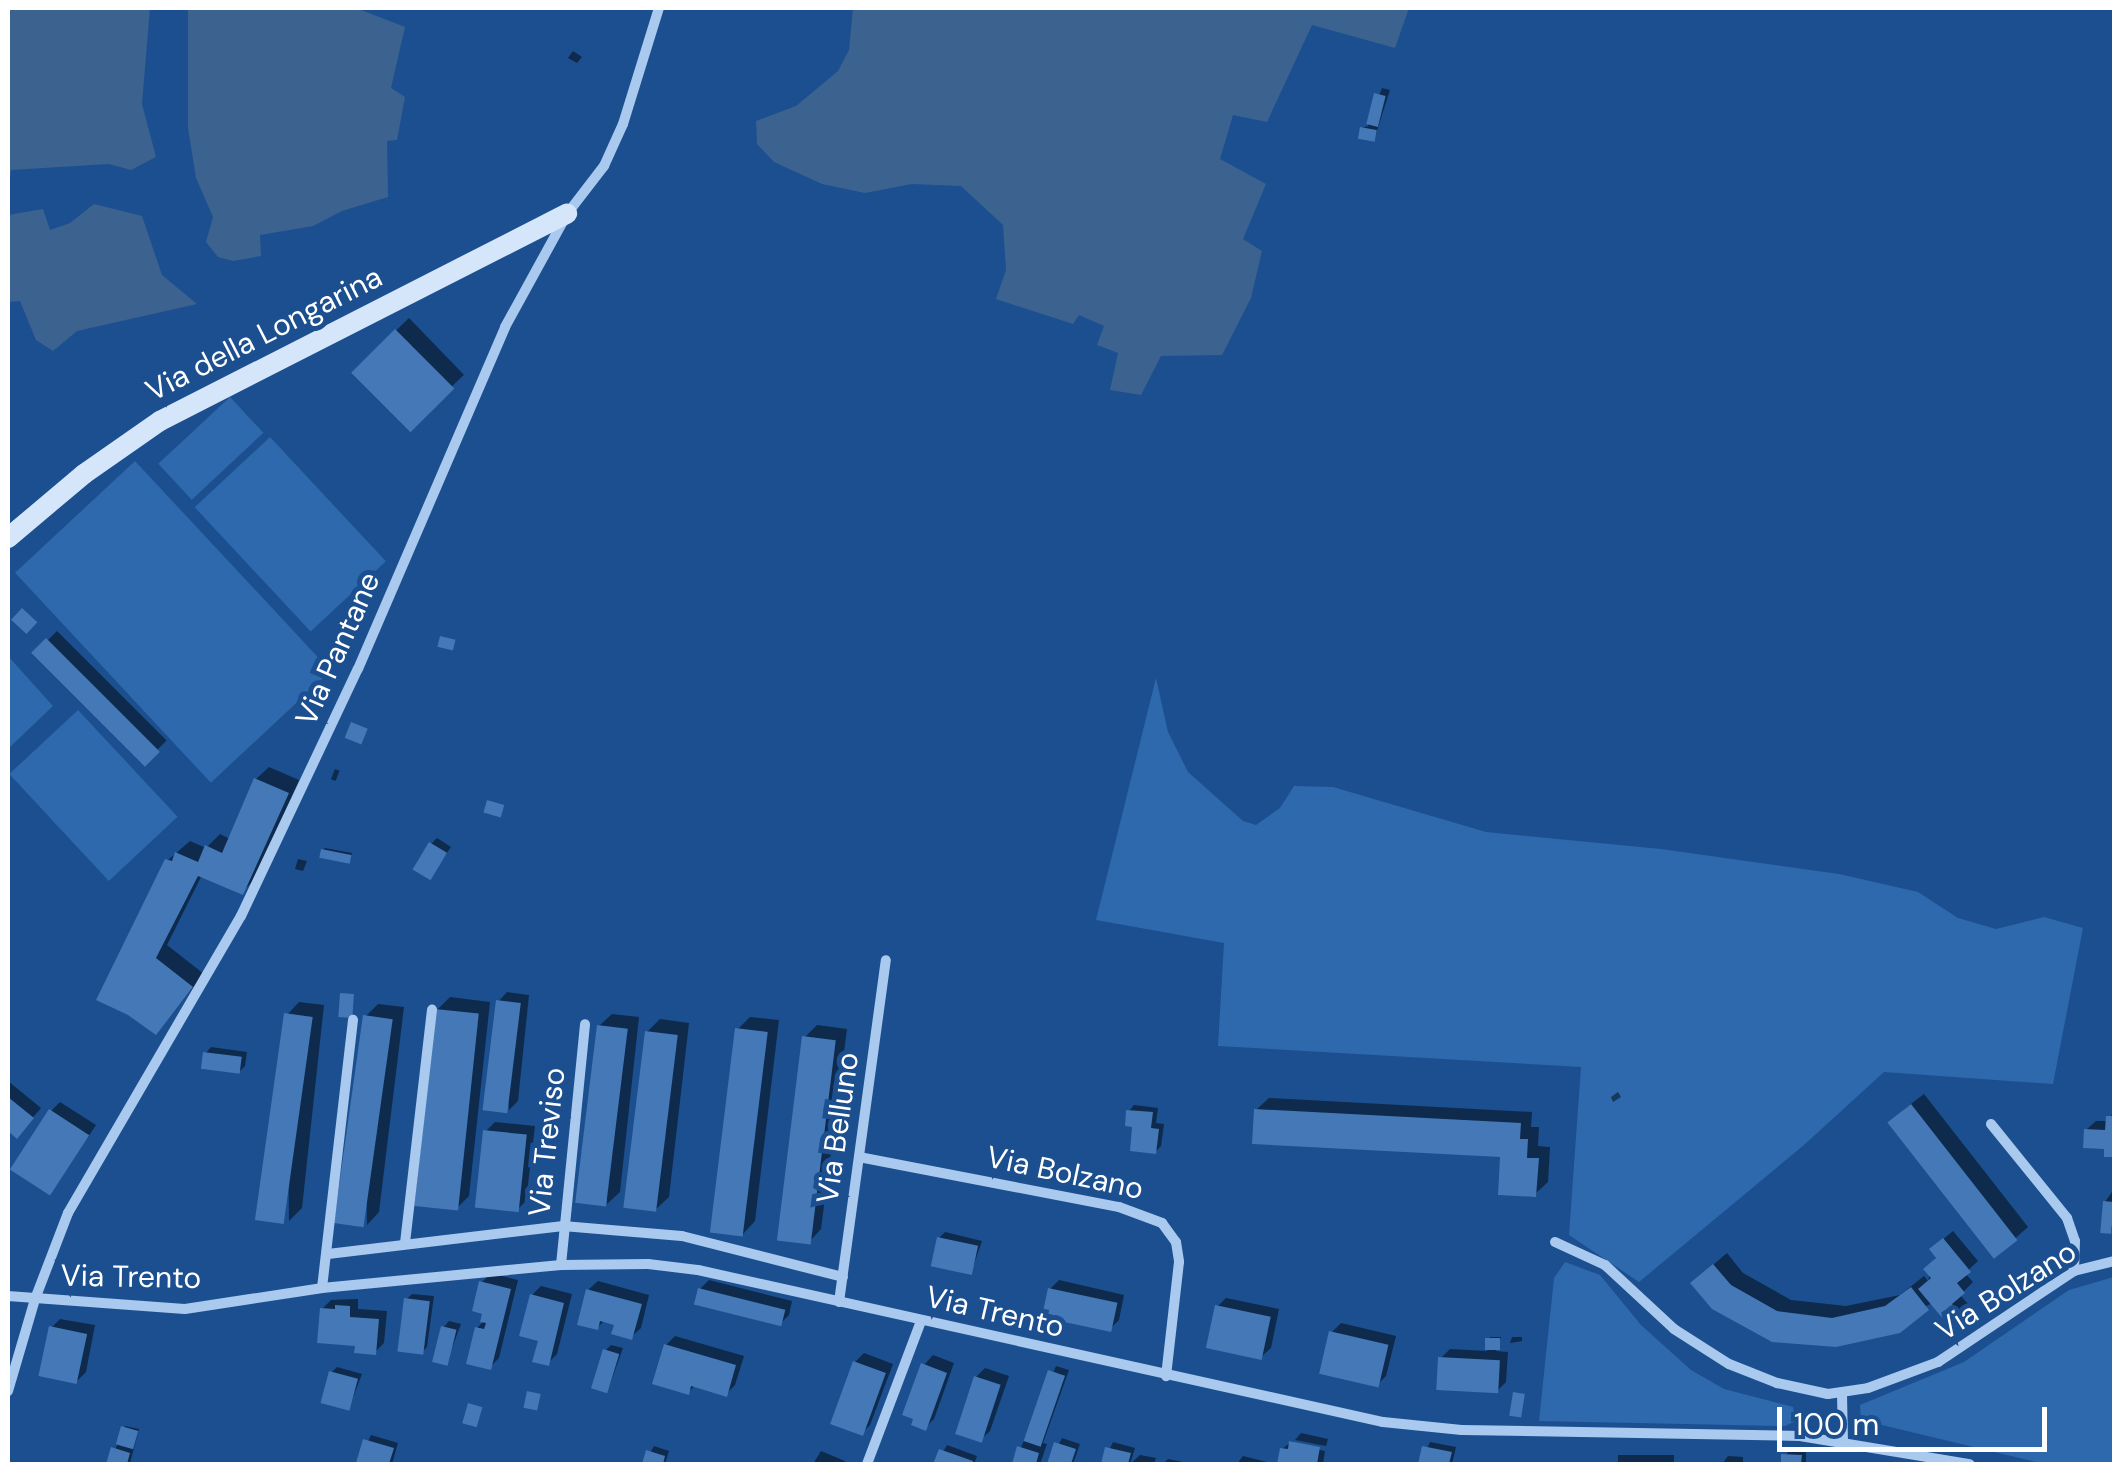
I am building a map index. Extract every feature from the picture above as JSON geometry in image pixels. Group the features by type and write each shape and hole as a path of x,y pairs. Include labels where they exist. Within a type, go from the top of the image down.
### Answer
{"street":[{"name":"Via Pantane","path":"8,1391 35,1299 82,1186 200,993 250,898 358,669 506,326 567,214 604,166 623,124 659,8"},
{"name":"Via della Longarina","path":"8,538 84,474 160,421 567,214"},
{"name":"Via Belluno","path":"840,1302 886,960"},
{"path":"405,1242 432,1010"},
{"path":"322,1288 353,1020"},
{"name":"Via Treviso","path":"561,1265 585,1024"},
{"path":"1991,1124 2067,1218 2075,1241 2074,1271"},
{"name":"Via Bolzano","path":"859,1157 1119,1207 1162,1223 1176,1242 1179,1262 1166,1376"},
{"path":"328,1254 562,1226 682,1236 843,1277"},
{"name":"Via Bolzano","path":"1554,1242 1604,1265 1674,1329 1729,1364 1792,1388 1842,1394 1938,1362 2074,1271 2114,1262"},
{"name":"Via Trento","path":"8,1296 185,1309 322,1288 561,1265 672,1266 1345,1416 1433,1428 1757,1433 1843,1440 1970,1464"},
{"path":"866,1464 921,1321"},
{"path":"1842,1394 1843,1440"}],"shaded area":[{"path":"8,8 150,8 142,104 156,157 131,170 109,164 11,170 8,193"},
{"path":"188,8 356,8 405,27 391,88 405,97 397,140 387,141 388,197 342,211 313,226 260,235 261,256 233,261 218,257 206,242 213,217 196,178 188,128"},
{"path":"853,8 1409,8 1395,48 1312,25 1267,122 1233,115 1220,159 1266,184 1243,239 1262,251 1251,298 1222,355 1161,356 1141,395 1110,390 1118,353 1097,345 1104,326 1079,315 1073,324 996,299 1006,270 1003,225 961,186 912,184 865,193 822,184 774,162 757,144 756,121 796,106 838,71 849,50"},
{"path":"94,204 142,216 162,275 197,304 77,331 53,351 36,340 20,301 8,302 8,215 43,209 50,230 70,223"},
{"path":"230,397 263,433 192,500 158,464"},
{"path":"270,437 386,561 311,632 195,507"},
{"path":"135,461 331,671 211,783 15,573"},
{"path":"8,656 53,706 8,749"},
{"path":"1156,678 1168,732 1188,772 1243,821 1256,825 1280,808 1294,786 1333,787 1486,832 1661,849 1839,874 1918,892 1958,918 1996,929 2044,917 2083,928 2053,1084 1884,1072 1804,1145 1639,1282 1569,1235 1581,1067 1218,1046 1224,943 1096,920"},
{"path":"78,710 178,817 109,881 9,774"},
{"path":"1565,1262 1600,1275 1641,1325 1691,1370 1724,1389 1793,1407 1796,1421 1785,1426 1539,1421 1554,1278"},
{"path":"2114,1277 2114,1464 2044,1464 1861,1420 1860,1405 1964,1362 2069,1290"}],"building":[{"path":"1374,93 1386,96 1378,127 1366,124"},
{"path":"1360,127 1377,130 1375,142 1358,139"},
{"path":"395,329 454,388 411,432 351,373"},
{"path":"22,608 37,622 26,634 11,620"},
{"path":"440,636 456,640 453,651 437,647"},
{"path":"46,638 160,752 145,767 31,653"},
{"path":"351,722 368,729 361,745 345,738"},
{"path":"254,778 289,793 243,895 198,876 156,958 193,987 156,1035 128,1015 96,1000 165,859 172,861 175,852 198,862 205,845 222,853"},
{"path":"487,800 504,805 501,817 483,812"},
{"path":"429,842 447,853 431,880 413,869"},
{"path":"321,849 351,855 350,864 319,858"},
{"path":"340,993 354,994 352,1018 338,1017"},
{"path":"496,1000 521,1003 507,1113 482,1110"},
{"path":"435,1009 479,1014 458,1211 414,1206"},
{"path":"284,1013 313,1017 284,1224 255,1220"},
{"path":"363,1015 393,1019 363,1227 334,1223"},
{"path":"597,1025 628,1029 606,1206 575,1203"},
{"path":"735,1028 768,1032 743,1236 710,1232"},
{"path":"645,1031 678,1035 656,1212 623,1208"},
{"path":"802,1036 836,1040 811,1245 777,1240"},
{"path":"203,1052 242,1057 240,1074 201,1069"},
{"path":"8,1097 34,1118 17,1139 8,1131"},
{"path":"1911,1104 2018,1240 1994,1259 1887,1122"},
{"path":"49,1109 89,1135 50,1196 10,1169"},
{"path":"1254,1109 1521,1123 1520,1139 1528,1139 1527,1158 1539,1158 1536,1197 1498,1195 1500,1157 1252,1144"},
{"path":"1126,1110 1153,1112 1151,1128 1159,1129 1156,1154 1130,1151 1132,1127 1125,1126"},
{"path":"2106,1116 2114,1116 2114,1157 2104,1157 2104,1149 2083,1148 2084,1129 2105,1130"},
{"path":"483,1130 527,1135 519,1212 475,1208"},
{"path":"2103,1201 2114,1202 2111,1234 2100,1233"},
{"path":"937,1237 978,1246 972,1275 931,1266"},
{"path":"1943,1238 1971,1272 1957,1283 1965,1293 1952,1304 1961,1316 1949,1326 1918,1289 1931,1278 1923,1269 1936,1258 1929,1249"},
{"path":"1713,1264 1731,1285 1777,1311 1832,1318 1885,1306 1911,1287 1929,1310 1900,1333 1836,1347 1772,1342 1712,1309 1690,1283"},
{"path":"479,1281 511,1289 491,1370 466,1364 475,1327 484,1329 486,1323 480,1322 482,1314 472,1311"},
{"path":"698,1288 785,1310 781,1326 694,1304"},
{"path":"1048,1288 1117,1303 1111,1332 1042,1317"},
{"path":"586,1289 642,1304 632,1340 611,1334 614,1325 600,1321 598,1330 577,1325"},
{"path":"530,1294 564,1303 549,1366 532,1362 538,1341 519,1336"},
{"path":"404,1298 430,1301 423,1355 397,1352"},
{"path":"335,1305 350,1306 350,1317 379,1319 376,1355 354,1353 355,1346 317,1343 320,1308 335,1309"},
{"path":"1215,1305 1271,1317 1262,1360 1206,1348"},
{"path":"49,1326 87,1334 77,1384 38,1376"},
{"path":"441,1326 457,1330 448,1366 432,1362"},
{"path":"1329,1331 1388,1345 1379,1388 1319,1374"},
{"path":"1485,1338 1500,1338 1500,1350 1485,1350"},
{"path":"664,1344 736,1365 727,1397 691,1386 689,1395 652,1384"},
{"path":"603,1349 619,1354 607,1393 591,1388"},
{"path":"1438,1357 1500,1360 1498,1393 1436,1390"},
{"path":"853,1361 886,1373 863,1436 830,1424"},
{"path":"921,1363 947,1373 926,1431 911,1425 913,1419 902,1415"},
{"path":"1048,1370 1065,1376 1041,1447 1024,1441"},
{"path":"329,1371 358,1379 349,1411 320,1403"},
{"path":"974,1376 1001,1385 982,1443 955,1434"},
{"path":"527,1391 541,1394 537,1411 523,1408"},
{"path":"1513,1392 1525,1394 1521,1418 1509,1416"},
{"path":"468,1403 482,1407 477,1427 462,1423"},
{"path":"121,1426 138,1431 133,1449 116,1444"},
{"path":"363,1439 394,1448 389,1464 356,1463"},
{"path":"1289,1441 1320,1447 1317,1464 1277,1464 1280,1448 1288,1449"},
{"path":"1054,1442 1076,1449 1071,1464 1047,1464"},
{"path":"1017,1446 1039,1453 1036,1464 1012,1464"},
{"path":"1422,1446 1452,1452 1449,1464 1418,1464"},
{"path":"111,1447 130,1453 127,1464 106,1464"},
{"path":"1105,1447 1131,1453 1128,1464 1101,1464"},
{"path":"939,1449 973,1461 972,1464 933,1464"},
{"path":"646,1450 665,1456 663,1464 642,1464"},
{"path":"1781,1454 1802,1455 1801,1464 1781,1464"}]}
